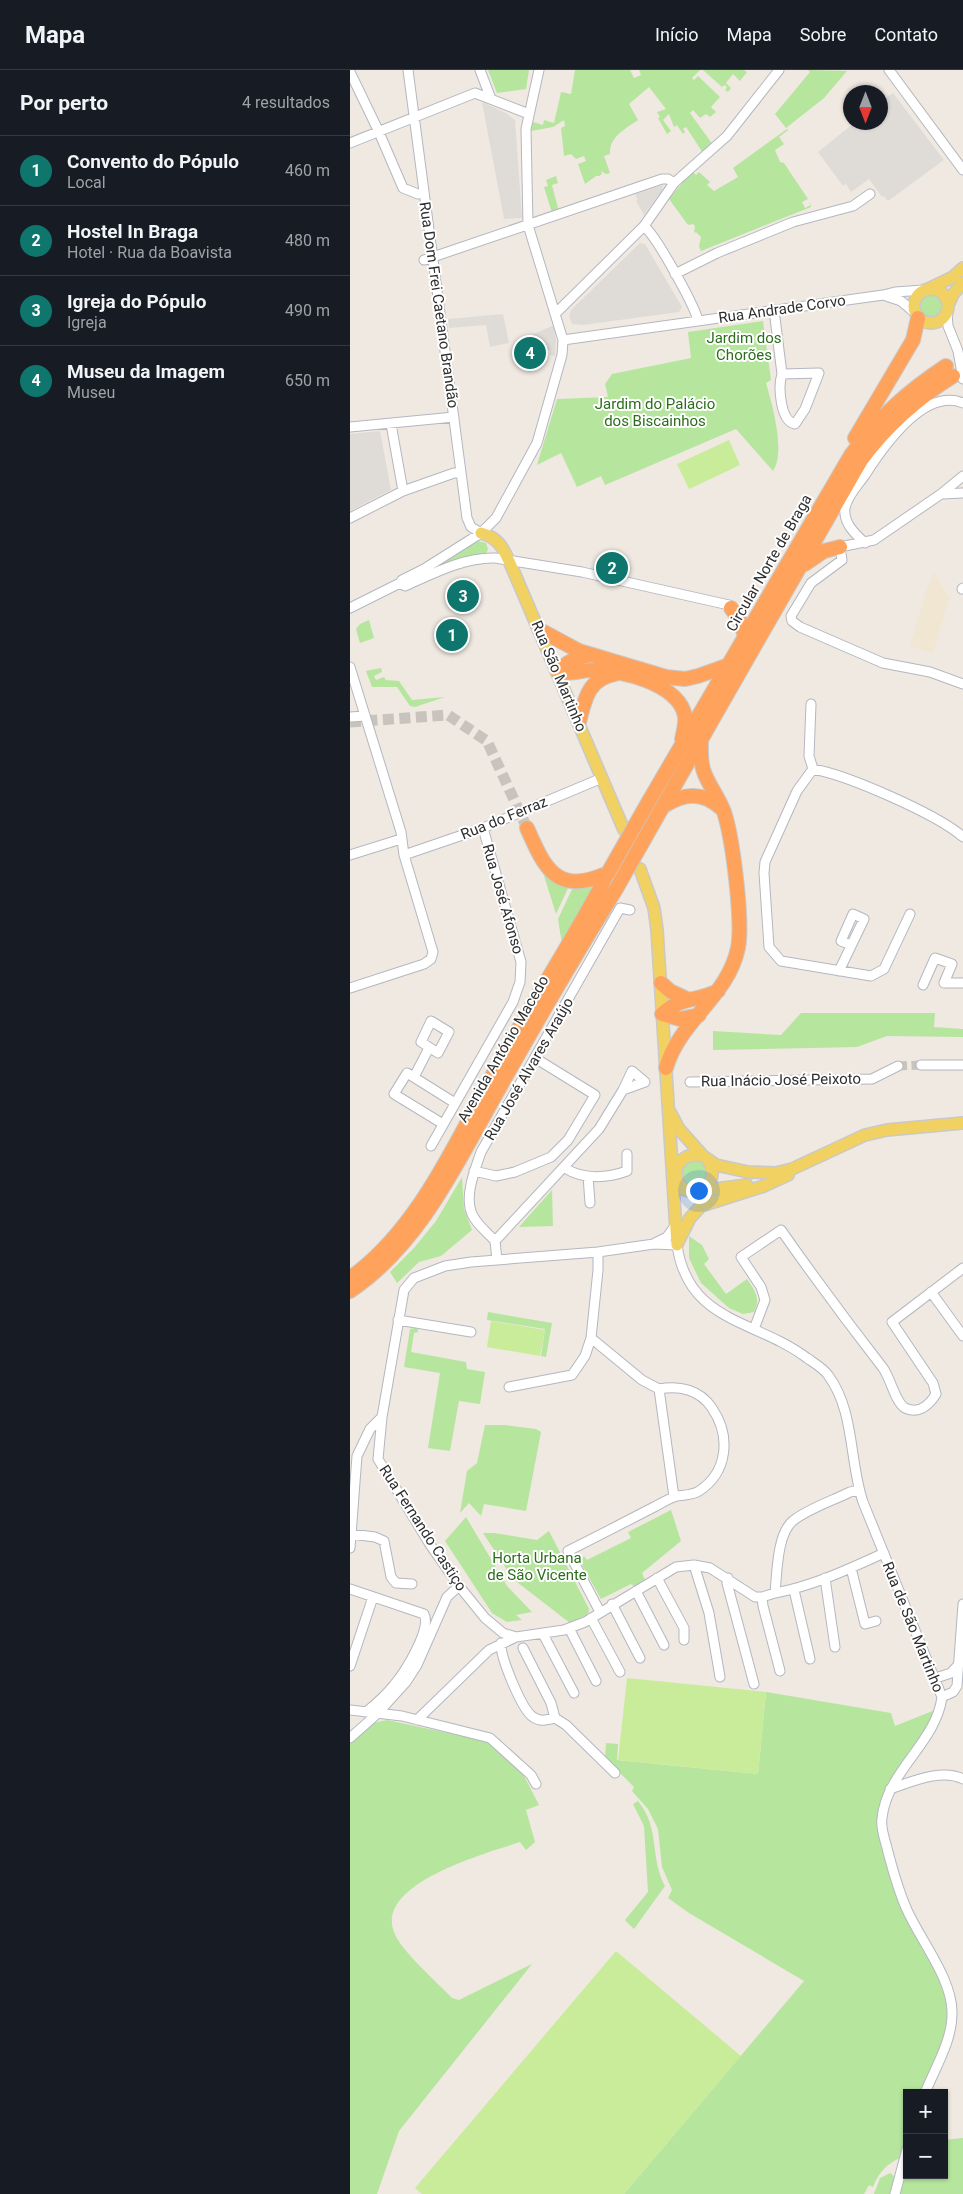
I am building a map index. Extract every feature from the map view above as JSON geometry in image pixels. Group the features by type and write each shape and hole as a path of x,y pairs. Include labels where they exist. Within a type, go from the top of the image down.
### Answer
{"highway":[{"path":"839,473 863,424 913,340 916,315"},
{"name":"Circular Norte de Braga","path":"649,801 839,473 864,437 883,415 916,386 954,374"},
{"name":"Circular Norte de Braga","path":"663,806 842,492 872,445 912,405 954,374"},
{"path":"799,570 816,555 840,547"},
{"path":"731,608 740,621 745,636"},
{"path":"540,630 562,643 592,655 677,678 698,676 729,665"},
{"path":"558,672 566,664 592,655"},
{"path":"558,672 570,674 593,670 621,673 666,690 683,709 685,722 680,746"},
{"path":"579,722 592,685 602,678 621,673"},
{"path":"662,1014 680,1019 718,991 731,969 739,938 730,836 723,810 704,772 701,741"},
{"path":"663,806 680,796 696,795 714,802 723,810"},
{"name":"Avenida António Macedo","path":"350,1278 384,1248 420,1202 478,1105 558,959 584,917 649,801"},
{"name":"Avenida António Macedo","path":"350,1290 394,1253 427,1212 663,806"},
{"path":"527,828 544,864 558,876 566,880 584,880 608,873"},
{"path":"661,983 670,991 698,1004"},
{"path":"662,1014 670,1007 698,1004"},
{"path":"666,1068 676,1041 698,1004"}],"main road":[{"path":"963,268 953,277 920,292 914,301 916,315 924,322 938,322 948,309 953,294 963,283"},
{"path":"926,289 940,291 947,300 948,309"},
{"name":"Rua São Martinho","path":"480,533 492,536 500,542 540,630 624,830"},
{"path":"640,869 650,894 656,918 668,1127 678,1235"},
{"path":"668,1104 679,1129 705,1158 713,1172 712,1178 686,1215 678,1235"},
{"path":"676,1168 683,1158 689,1155 705,1158 716,1165 732,1170 776,1173 792,1169 865,1135 887,1130 963,1124"},
{"path":"668,1127 672,1134 676,1168 678,1235"},
{"path":"678,1235 701,1206 764,1186 822,1155"},
{"path":"677,1182 685,1190 702,1191 738,1187 778,1178"}],"street":[{"name":"Rua Dom Frei Caetano Brandão","path":"408,70 429,258 454,417 467,518 471,527 480,533"},
{"path":"480,70 490,99"},
{"path":"350,608 400,584 402,580 424,569 480,533 496,518 537,443 562,355 562,340 528,225 525,136 539,70"},
{"path":"555,314 644,226 674,183 727,136 779,70"},
{"path":"889,70 963,170"},
{"path":"350,72 380,134 403,188 418,194"},
{"path":"350,143 380,134 413,118 477,93 529,114"},
{"path":"429,258 662,179 668,179 674,183"},
{"path":"675,274 717,253 793,222 853,206 870,194"},
{"path":"644,226 652,234 675,274 693,306 698,320"},
{"name":"Rua Andrade Corvo","path":"562,340 926,289"},
{"path":"883,295 901,300 916,315"},
{"path":"948,309 948,326 958,351 954,374"},
{"path":"774,310 782,374 780,389 786,418 795,424 805,409 819,372 782,374"},
{"path":"865,543 855,535 847,523 845,508 851,495 875,460 901,428 930,405 942,400 963,403"},
{"path":"350,427 454,417"},
{"path":"391,424 402,491"},
{"path":"350,518 402,491 454,473 461,473"},
{"path":"963,476 941,494 874,540 840,547 842,560 811,583 792,619 800,627 883,663 930,672 963,684"},
{"path":"941,494 963,493"},
{"path":"400,584 405,586 436,572 482,558 508,560 521,564 582,572 729,605 731,608"},
{"path":"350,667 402,832 401,839 404,855 432,952 431,959 424,964 350,988"},
{"path":"811,704 809,756 813,770"},
{"path":"350,717 365,716"},
{"path":"813,770 827,772 875,790 931,816 963,837"},
{"path":"813,770 797,791 766,862 764,873 769,948 781,961 871,976 884,969 910,914"},
{"name":"Rua do Ferraz","path":"404,855 484,828 602,778"},
{"name":"Rua José Afonso","path":"431,1146 513,1002 520,982 521,962 484,828"},
{"path":"350,855 401,839"},
{"name":"Rua José Alvares Araújo","path":"495,1241 472,1216 470,1206 474,1171 481,1152 620,908 630,910"},
{"path":"839,970 851,945"},
{"path":"924,985 935,958 952,964 944,983 963,983"},
{"path":"414,1077 429,1048"},
{"path":"474,1171 496,1176 515,1172 551,1157 568,1140 595,1095 535,1058"},
{"path":"921,1066 963,1065"},
{"name":"Rua Inácio José Peixoto","path":"690,1082 872,1079 898,1066"},
{"path":"443,1124 394,1094 407,1072 455,1103"},
{"path":"497,1260 495,1241 565,1168 599,1129 623,1090"},
{"path":"565,1168 581,1176 617,1175 627,1171 626,1154"},
{"path":"588,1176 590,1203"},
{"path":"754,1329 765,1300 761,1287 741,1257 781,1230 845,1321 888,1375 897,1400 906,1408 918,1410 930,1404 936,1394 933,1383 892,1322 963,1268"},
{"path":"654,1244 668,1237 678,1235"},
{"name":"Rua Fernando Castiço","path":"516,1637 502,1633 485,1618 459,1586 429,1543 378,1460 382,1417 404,1290 414,1278 446,1266 598,1252 654,1244 678,1235"},
{"name":"Rua de São Martinho","path":"678,1235 680,1261 687,1280 700,1298 717,1310 801,1354 827,1373 839,1393 847,1420 859,1490 936,1678 942,1697 940,1708 934,1721 890,1789 881,1820 891,1864 906,1909 950,1994 952,2014 948,2038 927,2089"},
{"path":"509,1387 572,1375 584,1356 591,1338 598,1252"},
{"path":"931,1292 963,1336"},
{"path":"398,1320 471,1332"},
{"path":"591,1338 642,1380 659,1389 679,1387 694,1392 708,1402 719,1418 724,1434 722,1465 715,1477 698,1492 674,1497 568,1551 600,1612"},
{"path":"659,1389 674,1497"},
{"path":"350,1548 354,1455 368,1433 382,1417"},
{"path":"775,1593 782,1540 793,1520 850,1492 859,1490"},
{"path":"351,1534 376,1537 384,1541 392,1577 396,1583 412,1584"},
{"path":"417,1720 489,1650 516,1637 543,1634 569,1628 591,1618 676,1567 694,1565 710,1568 755,1597 762,1598 775,1593 794,1590 884,1553"},
{"path":"694,1565 708,1613 720,1677"},
{"path":"851,1568 865,1624 876,1621"},
{"path":"657,1578 684,1628 684,1640"},
{"path":"728,1578 727,1583 754,1684"},
{"path":"825,1578 835,1647"},
{"path":"350,1738 377,1714 406,1682 417,1666 447,1597 459,1586"},
{"path":"350,1589 424,1614 427,1625 406,1668 387,1693 366,1712"},
{"path":"794,1590 810,1659"},
{"path":"636,1591 664,1645"},
{"path":"350,1666 352,1651 373,1597"},
{"path":"762,1598 762,1606 780,1671"},
{"path":"612,1604 640,1658"},
{"path":"942,1697 953,1692 957,1686 963,1604"},
{"path":"591,1618 620,1672"},
{"path":"569,1628 596,1681"},
{"path":"543,1634 574,1693"},
{"path":"501,1643 504,1662 530,1716 541,1720 555,1718 566,1725 615,1774"},
{"path":"523,1648 551,1703 555,1718"},
{"path":"936,1678 952,1673 960,1663"},
{"path":"350,1710 392,1714 490,1738 531,1775 536,1784"},
{"path":"890,1789 939,1775 957,1776 963,1779"},
{"path":"895,2194 903,2164"}],"shaded area":[{"path":"893,93 944,160 888,201 884,196 882,197 869,179 851,192 846,184 843,186 818,152 845,130 888,130 888,96"},
{"path":"482,102 506,113 515,120 522,218 504,219"},
{"path":"663,185 662,191 644,215 636,201 638,200 635,194"},
{"path":"640,243 645,244 682,307 679,312 583,325 572,324 569,317 571,310"},
{"path":"503,314 509,343 490,347 486,325 449,328 448,319"},
{"path":"554,325 556,340 555,356 550,355 550,350 521,349 520,340"},
{"path":"380,431 391,490 350,511 350,434"},
{"path":"934,573 949,598 933,653 910,646 926,592"}],"green space":[{"path":"488,70 529,70 526,89 497,93"},
{"path":"575,70 630,70 634,78 641,75 639,70 700,70 692,78 694,80 698,76 720,97 711,107 716,112 710,117 706,114 700,118 693,110 690,113 713,145 703,153 686,127 683,129 685,132 683,134 677,125 674,127 669,114 663,120 671,131 667,134 658,118 660,117 657,112 666,109 649,87 629,104 638,120 615,138 610,148 610,154 604,156 610,173 606,174 601,171 602,174 585,184 578,164 586,161 584,156 576,159 571,154 564,156 561,128 565,126 564,120 553,127 531,131 533,122 543,125 544,120 554,123 561,92 571,94"},
{"path":"703,70 744,70 747,72 740,81 733,74 726,83 731,88 728,92 725,90 727,87 724,85 722,87"},
{"path":"808,70 847,71 824,98 786,128 775,114 810,72"},
{"path":"787,129 779,137 784,144 775,150 780,162 784,163 808,199 802,202 805,208 811,205 811,207 701,251 699,246 701,237 694,232 695,226 693,224 688,225 669,199 692,171 696,175 699,172 710,182 707,185 714,191 738,177 733,168"},
{"path":"556,176 558,183 552,185 559,212 552,213 544,187 548,186 546,180"},
{"path":"931,293 940,297 944,306 940,315 931,319 922,315 918,306 922,297"},
{"name":"Jardim do Palácio dos Biscainhos","path":"763,321 771,380 766,383 778,440 777,463 773,471 736,429 605,485 601,476 577,487 561,453 537,465 557,399 608,397 605,384 612,374 691,358 688,332"},
{"path":"729,440 740,465 689,489 677,464"},
{"path":"478,541 486,543 488,549 486,554 406,583"},
{"path":"369,620 374,638 360,643 356,629 360,624"},
{"path":"381,668 382,672 374,676 376,680 384,677 386,680 399,681 412,700 445,697 415,707 410,706 397,687 372,687 366,671"},
{"path":"541,866 570,884 556,914"},
{"path":"597,881 562,944 558,919 574,885"},
{"path":"801,1013 935,1013 934,1027 963,1029 963,1037 887,1036 857,1047 713,1050 713,1031 781,1035"},
{"path":"694,1159 704,1163 708,1173 704,1183 694,1187 684,1183 680,1173 684,1163"},
{"path":"462,1177 464,1209 472,1230 441,1256 419,1262 397,1283 390,1272 414,1248 436,1221"},
{"path":"552,1190 553,1226 519,1227"},
{"path":"689,1236 702,1245 709,1259 704,1264 726,1294 747,1279 755,1291 757,1299 754,1312 743,1314 729,1308 701,1283 689,1258"},
{"path":"488,1312 552,1323 546,1357 541,1356 545,1329 487,1320"},
{"path":"491,1321 545,1330 540,1356 487,1347"},
{"path":"410,1329 418,1329 418,1332 414,1333 411,1352 466,1362 467,1369 485,1372 480,1404 459,1401 450,1451 428,1448 440,1373 404,1367"},
{"path":"485,1425 505,1425 536,1429 541,1432 526,1511 484,1504 481,1516 469,1503 460,1513 467,1471 477,1463"},
{"path":"671,1510 681,1541 642,1573 645,1580 634,1586 631,1584 601,1599 582,1565 581,1560 584,1556 587,1560 631,1538 628,1532"},
{"path":"466,1517 507,1586 532,1612 516,1615 522,1620 507,1622 492,1613 445,1541"},
{"name":"Horta Urbana de São Vicente","path":"549,1531 589,1609 588,1614 570,1623 513,1579 483,1533 537,1540"},
{"path":"627,1678 766,1692 758,1774 618,1760"},
{"path":"766,1692 891,1713 895,1726 940,1708 898,1776 881,1820 906,1909 940,1973 952,2014 926,2089 903,2089 903,2156 885,2168 878,2176 873,2187 869,2185 864,2194 624,2194 804,1981 689,1913 668,1898 672,1890 662,1867 658,1829 648,1809 632,1791 634,1787 605,1758 606,1743 618,1744 617,1760 758,1774"},
{"path":"387,1720 490,1742 521,1770 539,1805 526,1810 535,1842 526,1850 520,1842 461,1862 417,1885 401,1899 393,1915 394,1932 403,1948 452,1998 459,2000 532,1964 399,2131 377,2194 350,2194 350,1742 373,1723"},
{"path":"638,1801 650,1822 657,1864 665,1886 634,1929 625,1920 648,1892 644,1826 633,1804"},
{"path":"616,1951 741,2056 624,2194 422,2194 415,2188"},
{"path":"963,2138 963,2194 895,2194 903,2160 903,2179 948,2179 948,2140"},
{"path":"890,2173 895,2177 890,2194 874,2194 880,2178"}],"tunnel":[{"path":"350,722 448,715 487,741 527,828"},
{"path":"898,1066 921,1065"}],"place":[{"name":"Museu da Imagem","path":"530,353"},
{"name":"Hostel In Braga","path":"612,568"},
{"name":"Igreja do Pópulo","path":"463,596"},
{"name":"Convento do Pópulo","path":"452,635"}],"park label":[{"name":"Jardim dos Chorões","path":"744,346"}]}
